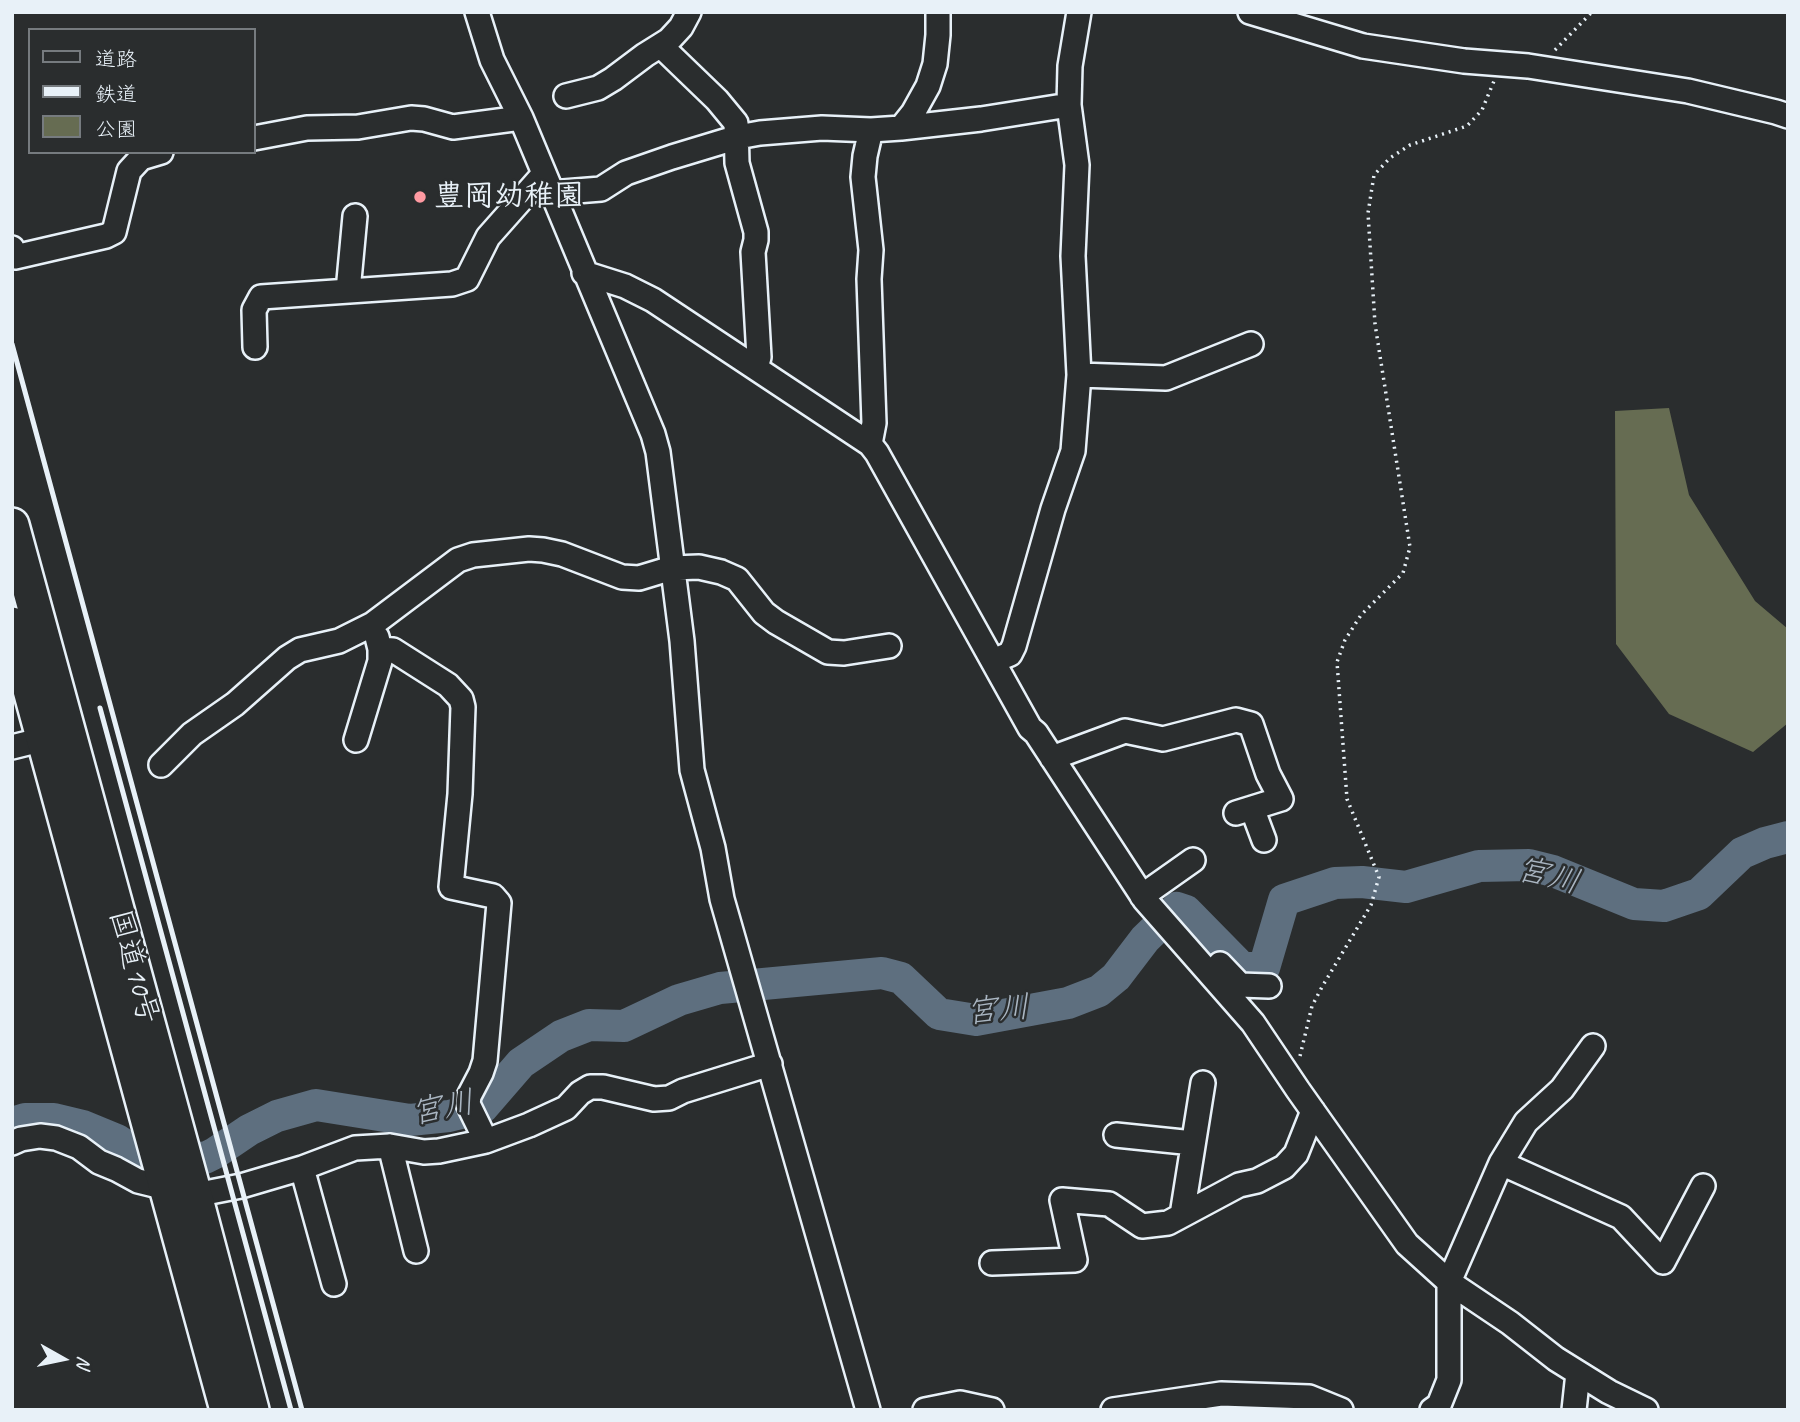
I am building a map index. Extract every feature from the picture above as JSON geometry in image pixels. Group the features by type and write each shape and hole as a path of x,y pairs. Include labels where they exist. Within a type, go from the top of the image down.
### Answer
{"highway":[{"name":"国道10号","path":"12,525 42,739"},
{"name":"国道10号","path":"12,624 42,739 181,1192 252,1410"},
{"name":"国道10号","path":"181,1192 227,1410"}],"street":[{"path":"477,12 492,60 521,118 653,434 658,452 682,641 692,770 713,848 722,899 868,1410"},
{"path":"566,96 598,89 613,79 645,54 661,46 681,27 689,12"},
{"path":"901,128 928,86 936,54 938,12"},
{"path":"993,661 1010,654 1014,646 1053,509 1073,451 1079,375 1073,256 1077,165 1069,105 1070,66 1079,12"},
{"path":"1250,12 1363,46 1464,61 1549,69 1688,91 1788,116"},
{"path":"661,46 736,123 737,163 757,232 753,252 759,357 757,368"},
{"path":"255,347 254,310 261,297 452,284 467,279 488,237 547,184 601,189 626,173 672,156 760,133 822,128 901,128 1069,105"},
{"path":"256,138 307,128 358,127 411,118 453,127 521,118"},
{"path":"870,444 874,423 869,279 872,250 863,177 871,130"},
{"path":"12,248 15,257 114,232 129,170 141,158 154,154"},
{"path":"348,291 355,216"},
{"path":"584,273 625,286 653,300 870,444 1030,728 1036,733 1143,898 1253,1023 1407,1244 1449,1282 1510,1323 1556,1359 1609,1392 1646,1410"},
{"path":"1079,375 1166,378 1251,344"},
{"path":"161,765 192,734 235,704 287,658 300,650 339,641 373,624 458,560 473,555 543,550 562,554 622,577 639,578 672,568 699,567 737,579 764,613 828,652 844,653 889,646"},
{"path":"356,740 380,661 380,649 373,624"},
{"path":"380,649 393,650 448,685 461,699 463,707 460,794 451,887 493,896 499,903 485,1061 468,1104 485,1140"},
{"path":"1052,758 1125,731 1163,739 1236,720 1251,724 1268,774 1281,799 1244,811 1264,840"},
{"path":"1143,898 1193,860"},
{"path":"1178,939 1202,945 1240,985 1269,986"},
{"path":"1432,1410 1439,1405 1449,1380 1449,1282 1501,1163 1526,1122 1562,1089 1592,1046"},
{"path":"12,1143 40,1136 56,1138 79,1147 99,1162 138,1181 181,1192 241,1186 302,1168 355,1148 390,1146 424,1152 485,1140 529,1125 566,1108 590,1087 603,1087 654,1099 668,1098 770,1064"},
{"path":"1182,1215 1203,1083"},
{"path":"992,1263 1075,1260 1062,1200 1109,1204 1142,1226 1168,1223 1239,1185 1257,1181 1284,1167 1296,1154 1313,1111"},
{"path":"1116,1135 1194,1143"},
{"path":"390,1146 416,1251"},
{"path":"1501,1163 1621,1217 1662,1262 1703,1186"},
{"path":"302,1168 334,1284"},
{"path":"1574,1410 1578,1373"},
{"path":"1113,1410 1221,1394 1309,1397 1341,1410"},
{"path":"925,1410 960,1403 992,1410"}],"path":[{"path":"1549,69 1555,49 1592,12"},
{"path":"1298,1090 1300,1054 1312,1006 1371,905 1379,877 1347,799 1337,662 1345,640 1361,615 1403,573 1410,547 1375,324 1368,214 1374,174 1390,158 1410,145 1466,126 1482,110 1502,63"}],"green space":[{"path":"1669,408 1689,495 1755,601 1788,629 1788,723 1753,752 1669,714 1616,644 1615,411"}],"waterway":[{"name":"宮川","path":"12,1123 25,1119 54,1119 83,1126 117,1140 136,1153 205,1158 277,1116 316,1105 410,1120 449,1116 482,1108 521,1063 561,1036 589,1025 624,1026 679,1000 720,988 882,973 901,978 939,1014 976,1020 1068,1003 1099,991 1116,977 1145,939 1177,908 1186,911 1242,968 1264,968 1284,900 1335,883 1362,882 1406,887 1479,866 1529,865 1553,871 1634,904 1664,906 1699,894 1742,853 1788,837"}],"railway":[{"path":"12,344 302,1410"},
{"path":"100,708 291,1410"}],"place":[{"name":"豊岡幼稚園","path":"420,197"}]}
